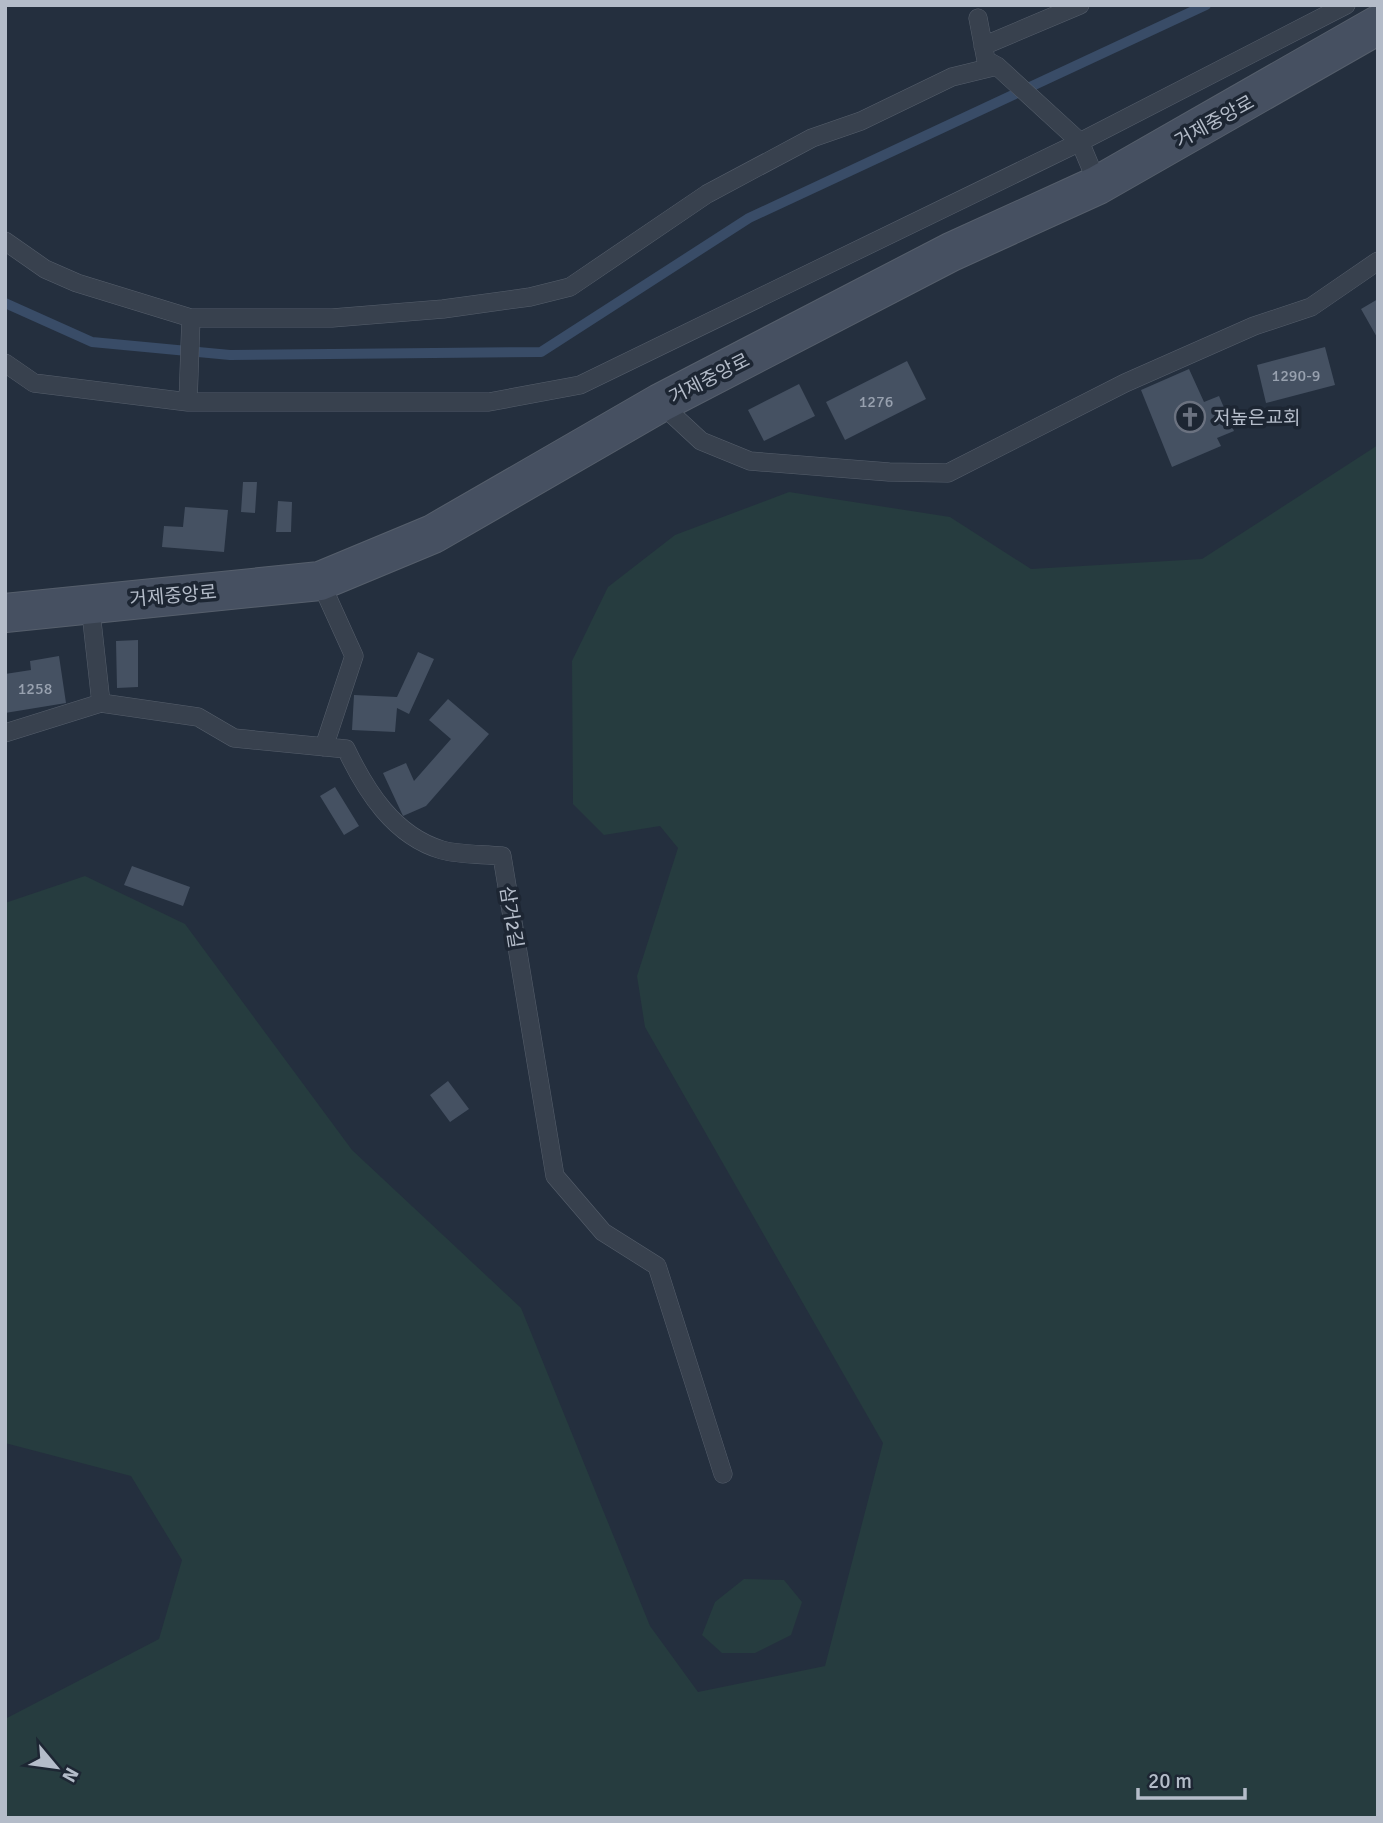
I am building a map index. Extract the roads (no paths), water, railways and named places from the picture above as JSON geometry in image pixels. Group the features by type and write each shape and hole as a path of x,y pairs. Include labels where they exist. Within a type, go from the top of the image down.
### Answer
{"main road":[{"name":"거제중앙로","path":"5,613 320,581 433,534 660,403 951,252 1098,185 1378,25"}],"lane":[{"path":"983,46 1080,5"},
{"path":"5,363 34,383 188,402 489,402 580,385 1080,142 1346,5"},
{"path":"978,18 986,60 997,66 1080,142 1098,185"},
{"path":"5,241 56,274 191,318 332,318 443,309 530,297 570,287 706,194 812,138 862,121 952,77 997,66"},
{"path":"660,403 701,441 750,461 889,472 948,473 1125,383 1254,326 1311,307 1378,261"},
{"path":"188,402 191,318"},
{"path":"320,581 354,656 324,747"},
{"path":"90,603 101,703"},
{"name":"삼거2길","path":"5,733 101,703 198,717 234,737 346,750 366,790 406,833 442,850 502,856 555,1176 603,1232 657,1266 723,1474"}],"waterway":[{"path":"5,303 92,342 230,355 541,352 749,218 1206,5"}],"place":[{"name":"저높은교회","path":"1190,417"}]}
